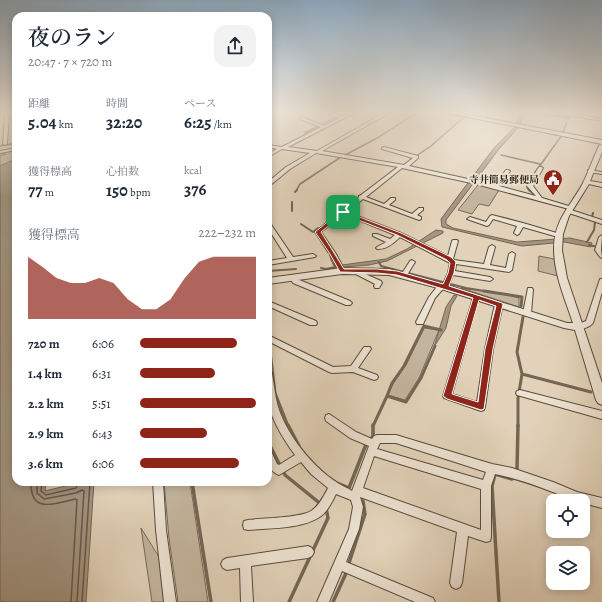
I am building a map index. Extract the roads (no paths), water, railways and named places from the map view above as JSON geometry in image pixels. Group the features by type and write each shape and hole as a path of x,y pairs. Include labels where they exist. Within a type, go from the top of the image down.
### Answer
{"street":[{"path":"272,154 295,141"},
{"path":"272,182 288,168 336,141"},
{"path":"602,146 590,171 587,182 569,209 557,239 558,261 602,400"},
{"path":"272,147 403,166 541,198 602,222"},
{"path":"341,268 318,232 416,157 384,148"},
{"path":"0,152 12,150"},
{"path":"541,168 530,186 541,198"},
{"path":"495,188 508,171"},
{"path":"590,171 602,173"},
{"path":"587,182 602,185"},
{"path":"362,197 416,217 421,209"},
{"path":"385,206 393,199"},
{"path":"343,212 422,244 451,260 509,270 512,254"},
{"path":"470,219 488,224 492,217 521,224 557,239"},
{"path":"517,233 521,224"},
{"path":"272,230 291,259"},
{"path":"379,248 391,242 399,234"},
{"path":"375,235 391,242"},
{"path":"602,237 598,247 602,256"},
{"path":"420,322 432,297 445,285 451,273 451,256 455,240"},
{"path":"487,266 492,247"},
{"path":"272,262 313,256"},
{"path":"406,272 412,262"},
{"path":"272,280 341,268 353,270 406,272 476,297 567,326 579,328 589,322 602,281"},
{"path":"353,270 379,283 377,286"},
{"path":"451,273 490,279"},
{"path":"292,277 295,282 348,304"},
{"path":"527,313 530,290"},
{"path":"476,297 447,396 481,407 489,349 499,304"},
{"path":"272,305 313,323"},
{"path":"272,340 332,370 353,368 374,377"},
{"path":"353,368 367,349"},
{"path":"520,393 602,415"},
{"path":"272,400 284,431 301,457 317,473 335,487 486,537 486,486 492,469"},
{"path":"329,418 370,445 486,486"},
{"path":"323,602 354,529 358,507 356,494 370,445 377,439 396,440 492,469 512,473 577,497 602,503"},
{"path":"272,463 274,467 282,469 301,457"},
{"path":"158,486 161,530 170,602"},
{"path":"248,524 305,518 314,515 335,487"},
{"path":"456,583 463,529"},
{"path":"227,564 308,552"},
{"path":"245,561 247,602"},
{"path":"340,565 429,602"}],"water":[{"path":"501,141 506,141 446,220 446,224 453,228 517,242 570,238 592,243 591,247 564,242 522,246 442,227 441,219 494,148"},
{"path":"12,161 12,486 46,486 45,491 66,486 94,486 86,602 0,602 0,166"},
{"path":"436,230 443,231 443,233 387,261 369,265 343,267 342,265 386,259 407,249"},
{"path":"454,295 457,296 451,306 446,328 434,347 446,307"}],"waterway":[{"path":"345,155 371,141"},
{"path":"416,156 437,141"},
{"path":"534,174 558,141"},
{"path":"0,146 12,144"},
{"path":"501,155 540,164"},
{"path":"296,191 300,184 341,157"},
{"path":"404,165 413,157"},
{"path":"381,180 397,167"},
{"path":"529,182 533,176"},
{"path":"529,190 534,194"},
{"path":"354,201 360,196"},
{"path":"292,202 292,211"},
{"path":"338,213 346,207"},
{"path":"592,217 593,213"},
{"path":"328,221 332,218"},
{"path":"587,242 594,230 595,222 593,220"},
{"path":"301,224 313,232 318,228"},
{"path":"321,241 328,252"},
{"path":"589,245 602,248"},
{"path":"330,255 332,261"},
{"path":"379,262 381,266 466,288 491,292"},
{"path":"333,263 335,267"},
{"path":"321,268 326,269 340,266"},
{"path":"272,271 296,269"},
{"path":"484,291 522,297 521,306"},
{"path":"522,374 517,352 523,317"},
{"path":"387,396 392,383 404,366 424,326 441,330"},
{"path":"387,396 406,402 421,378 435,346"},
{"path":"272,368 275,393 288,426"},
{"path":"518,425 518,398 522,374"},
{"path":"522,374 591,392"},
{"path":"373,426 387,396"},
{"path":"288,425 299,446"},
{"path":"517,469 518,425"},
{"path":"337,483 349,488 365,447 373,436 373,426"},
{"path":"272,450 285,475 322,505"},
{"path":"499,602 492,486 495,474 512,479"},
{"path":"193,486 211,602"},
{"path":"348,566 365,514 363,501"},
{"path":"289,602 328,518 326,508"},
{"path":"333,602 347,571"}],"place":[{"name":"寺井簡易郵便局","path":"553,196"}]}
